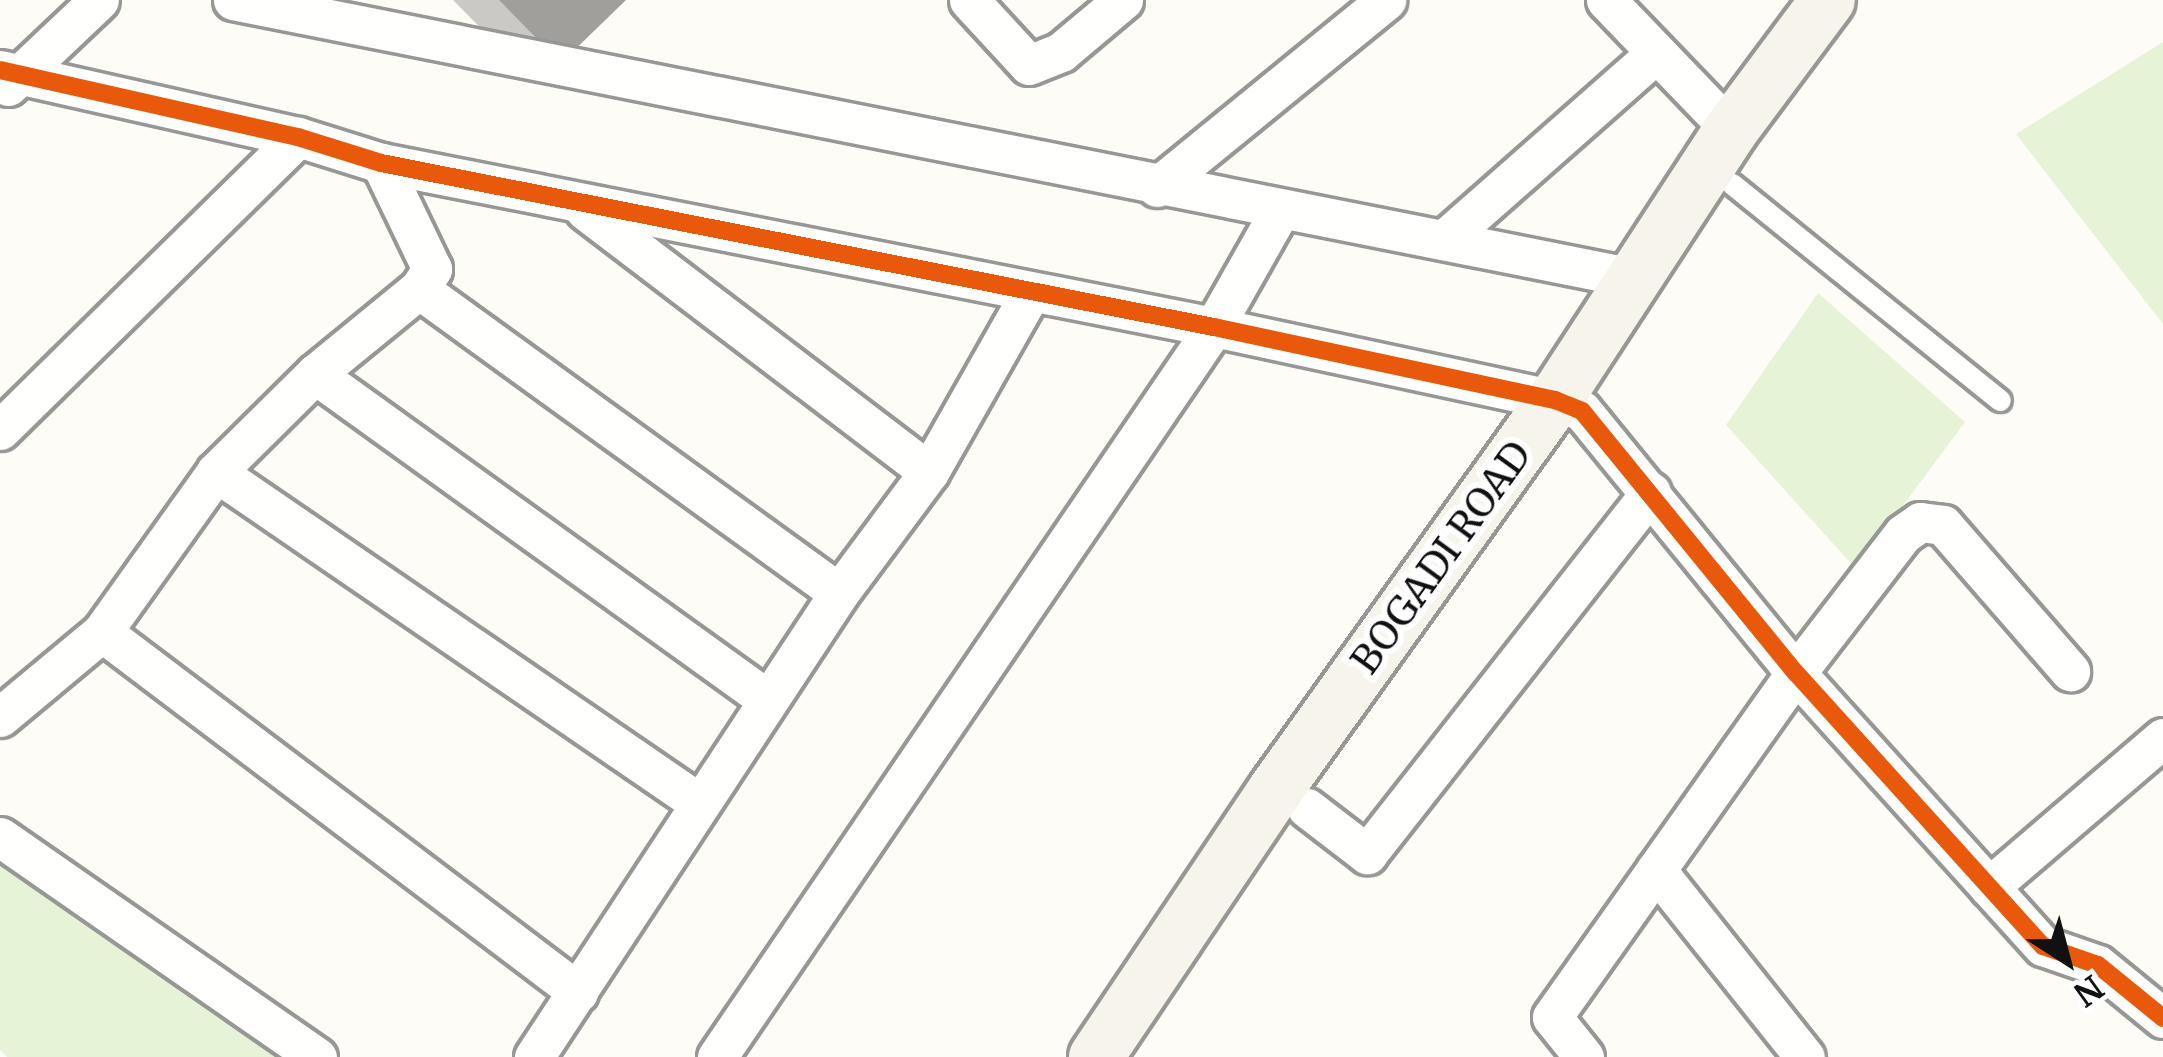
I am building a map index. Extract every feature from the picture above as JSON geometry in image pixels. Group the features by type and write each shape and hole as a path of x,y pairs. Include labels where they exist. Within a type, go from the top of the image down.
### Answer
{"main road":[{"name":"BOGADI ROAD","path":"1136,1057 1307,808 1569,405 1633,278 1731,130 1828,0"},
{"name":"BOGADI ROAD","path":"1096,1057 1276,788 1569,405 1862,0"}],"street":[{"path":"7,79 99,0"},
{"path":"233,0 1279,212 1444,239 1633,278"},
{"path":"969,0 1029,65 1061,52 1123,0"},
{"path":"1156,187 1386,0"},
{"path":"1606,0 1731,130"},
{"path":"1444,239 1656,53"},
{"path":"7,79 298,137 381,163 1214,327 1569,405 1651,492 1796,674 2043,946 2098,965 2163,1018"},
{"path":"0,430 298,137"},
{"path":"0,717 103,632 216,472 315,374 419,289 432,269 381,163"},
{"path":"574,202 929,472"},
{"path":"717,1057 1214,327 1279,212"},
{"path":"419,289 839,593"},
{"path":"534,1057 839,593 929,472 1031,292"},
{"path":"315,374 768,700"},
{"path":"216,472 699,803"},
{"path":"1307,808 1367,854 1651,492"},
{"path":"1584,1057 1552,1018 1796,674 1903,534 1932,521 1942,525 2070,671"},
{"path":"103,632 578,992"},
{"path":"1989,887 2163,738"},
{"path":"0,837 317,1057"},
{"path":"1656,870 1805,1057"}],"lane":[{"path":"1732,184 2000,400"}],"green space":[{"path":"2163,42 2163,324 2016,134"},
{"path":"1818,293 1965,422 1856,569 1726,425"},
{"path":"0,856 277,1057 7,1057 0,1050"}],"building":[{"path":"499,0 626,0 561,63"}],"cycle path":[{"path":"0,70 298,137 381,163 1214,327 1555,400 1582,411 1796,673 2043,946 2098,965 2163,1018"}]}
